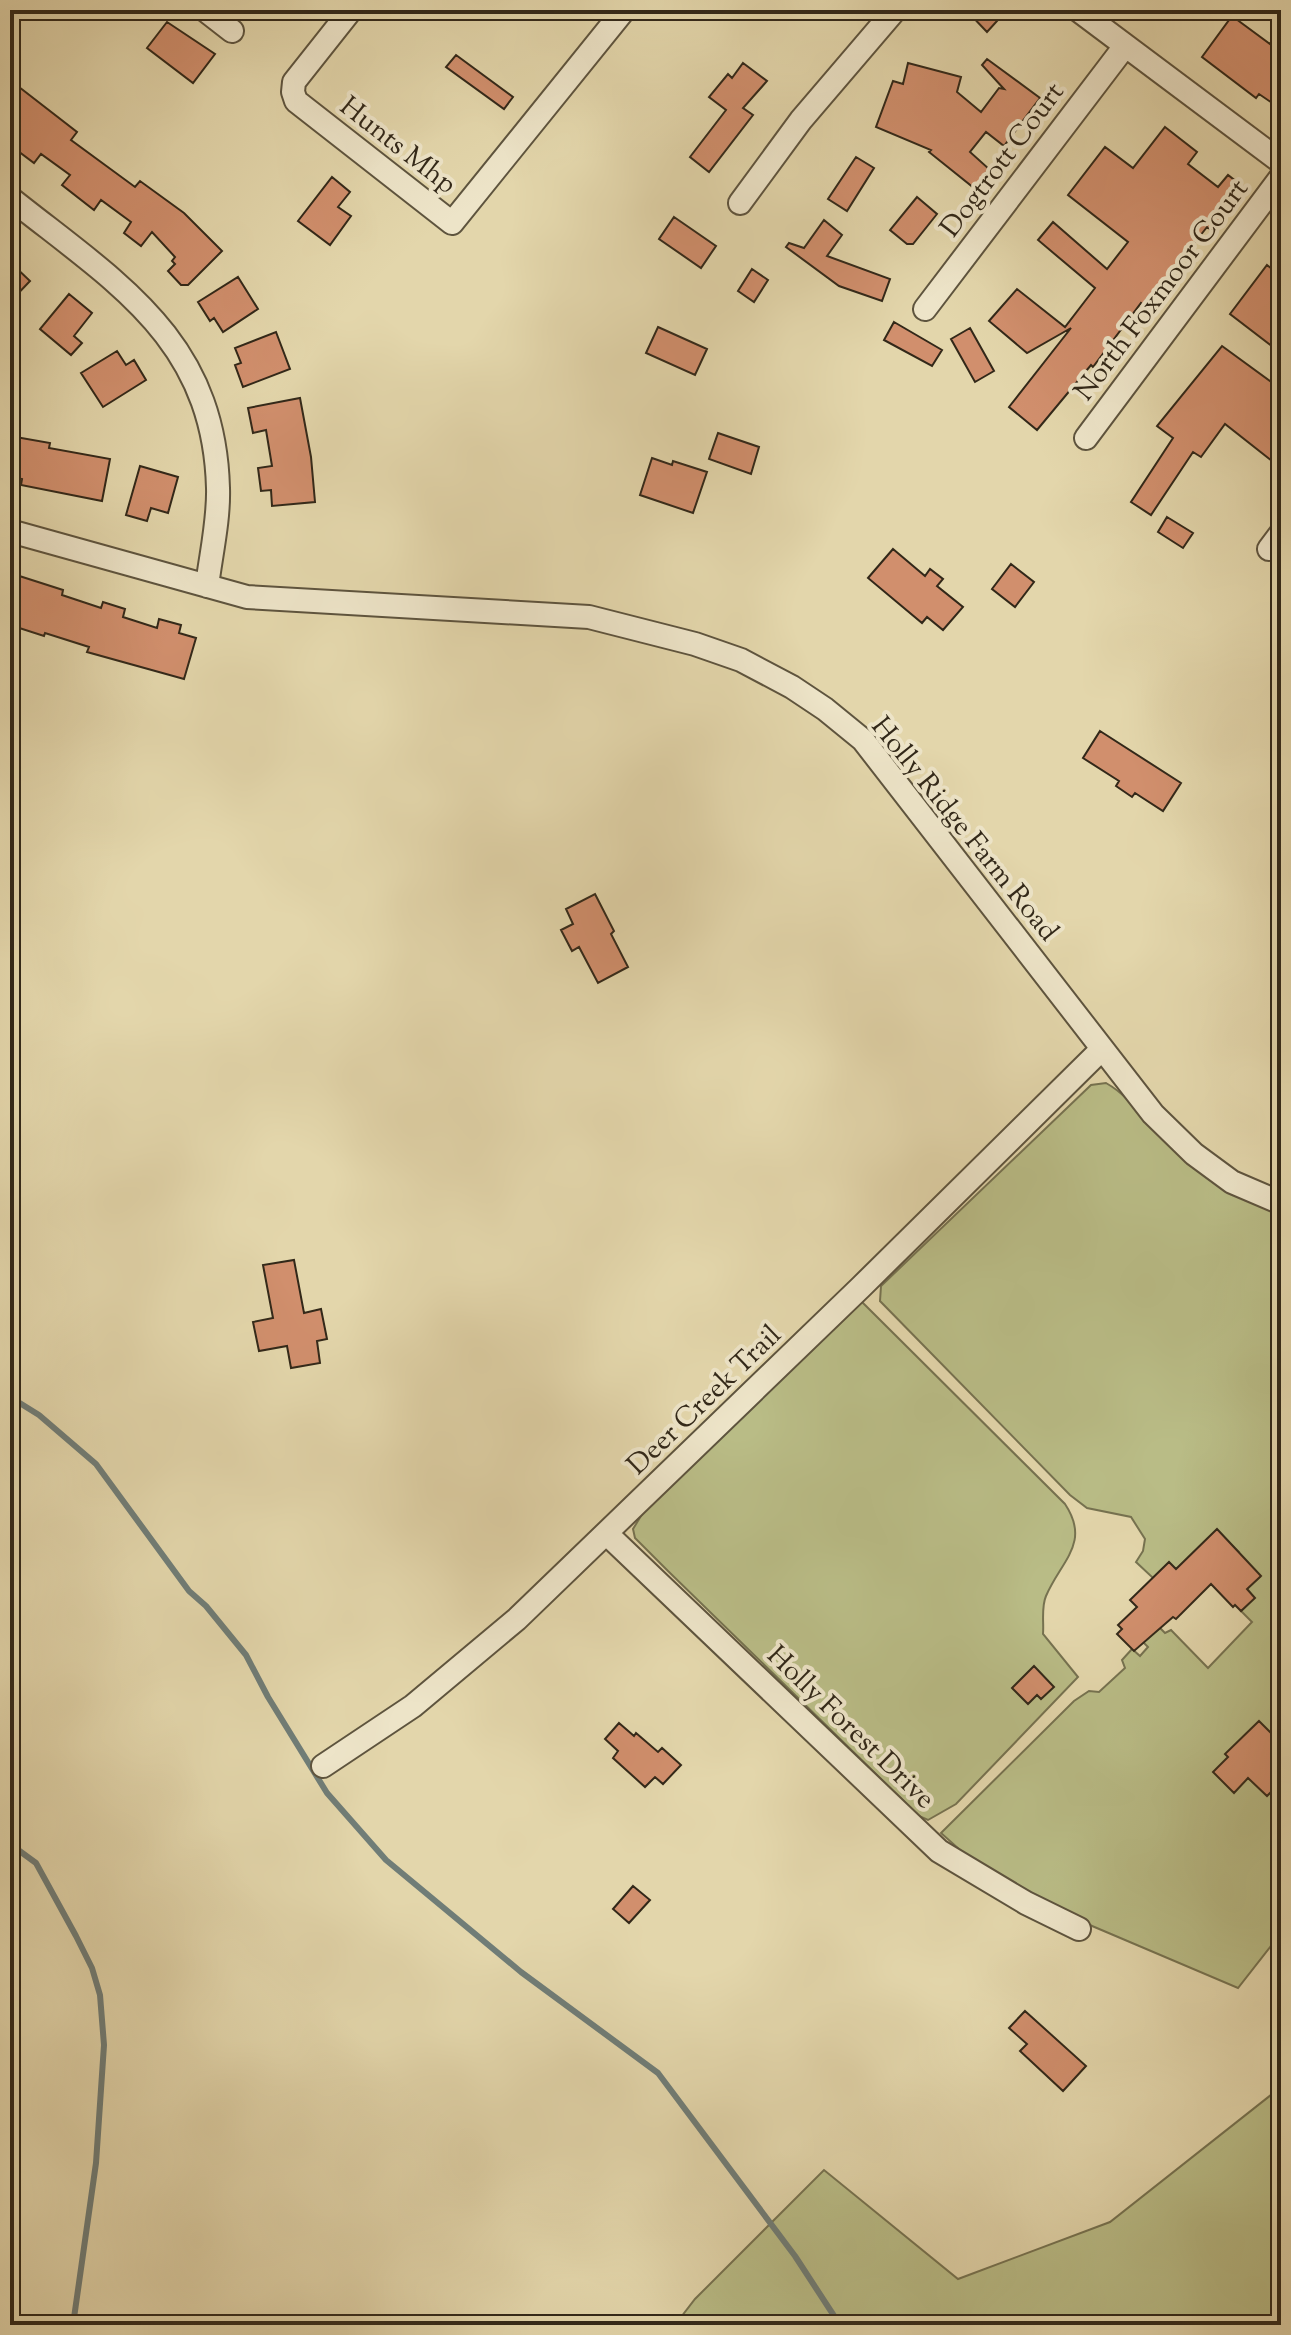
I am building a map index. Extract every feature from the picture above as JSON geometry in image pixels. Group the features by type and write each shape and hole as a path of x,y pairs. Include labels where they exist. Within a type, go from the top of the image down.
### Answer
{"street":[{"path":"205,10 232,31"},
{"name":"Hunts Mhp","path":"351,10 294,82 296,101 452,223 624,10"},
{"path":"740,203 801,120 895,10"},
{"path":"1078,10 1281,162"},
{"name":"Dogtrott Court","path":"925,309 1125,46"},
{"name":"North Foxmoor Court","path":"1086,438 1281,177"},
{"path":"10,198 119,283 155,319 180,351 199,393 214,441 218,491 207,586"},
{"name":"Holly Ridge Farm Road","path":"10,531 247,597 589,617 695,644 754,667 803,694 863,740 1153,1114 1194,1154 1232,1182 1281,1203"},
{"name":"Deer Creek Trail","path":"323,1766 413,1706 517,1619 1102,1049"},
{"name":"Holly Forest Drive","path":"607,1534 939,1851 1026,1903 1079,1929"}],"green space":[{"path":"1106,1083 1123,1095 1163,1140 1190,1163 1219,1182 1281,1213 1281,1933 1238,1988 1078,1920 988,1875 941,1833 1074,1701 1089,1691 1099,1692 1125,1668 1122,1660 1132,1649 1140,1656 1148,1647 1142,1641 1158,1626 1165,1633 1171,1630 1208,1668 1252,1622 1241,1611 1254,1598 1247,1589 1260,1577 1236,1556 1239,1552 1217,1530 1179,1573 1169,1563 1153,1578 1136,1562 1143,1551 1145,1539 1131,1517 1087,1508 1070,1495 880,1301 881,1286 1091,1085"},
{"path":"862,1302 1065,1504 1075,1530 1071,1552 1044,1600 1043,1634 1078,1677 956,1804 928,1820 919,1816 668,1571 635,1538 633,1529 644,1511"},
{"path":"1281,2087 1281,2325 675,2325 695,2299 824,2170 958,2279 1110,2222"}],"building":[{"path":"966,10 1007,10 987,32"},
{"path":"1232,16 1270,44 1281,25 1281,109 1259,94 1256,98 1202,57"},
{"path":"167,22 215,54 193,83 147,48"},
{"path":"456,55 513,97 504,109 446,67"},
{"path":"987,59 1040,98 1004,146 986,132 970,152 989,169 974,188 929,152 931,150 876,127 893,81 903,84 908,63 961,77 957,92 981,112 999,88 1004,89 982,65"},
{"path":"743,63 767,81 743,108 753,115 709,172 690,157 726,110 709,97 728,74 732,78"},
{"path":"10,80 77,132 71,140 135,187 140,181 184,213 222,251 188,285 181,285 168,271 175,264 172,261 175,257 152,232 141,246 124,233 131,222 101,200 94,210 62,185 70,175 41,154 34,163 10,145"},
{"path":"1165,127 1197,152 1188,164 1218,187 1228,175 1247,190 1214,232 1207,227 1145,306 1141,303 1093,367 1091,365 1037,430 1009,407 1071,328 1027,353 989,321 1017,289 1065,327 1095,288 1038,240 1053,222 1107,269 1128,242 1068,195 1105,147 1133,168"},
{"path":"856,157 874,168 847,211 828,199"},
{"path":"332,177 350,192 338,207 351,216 330,245 298,221"},
{"path":"917,197 937,214 913,244 907,244 890,230"},
{"path":"674,217 716,246 701,268 659,239"},
{"path":"824,220 842,235 827,256 890,279 882,301 839,286 786,247 789,243 804,248"},
{"path":"10,262 30,281 10,302"},
{"path":"1267,265 1281,276 1281,337 1273,347 1230,314"},
{"path":"752,269 768,280 754,302 738,291"},
{"path":"238,277 258,309 223,332 214,318 210,321 198,302"},
{"path":"69,294 92,313 74,336 82,343 71,355 40,329"},
{"path":"894,322 942,350 932,366 884,340"},
{"path":"658,327 707,349 695,375 646,353"},
{"path":"970,328 994,371 975,382 951,339"},
{"path":"276,332 290,369 243,387 235,365 241,363 235,348"},
{"path":"1222,346 1281,389 1281,468 1225,424 1201,457 1193,452 1151,515 1131,502 1173,438 1157,426"},
{"path":"117,351 126,365 134,360 146,380 103,407 81,373"},
{"path":"300,398 311,457 315,502 272,506 271,490 261,491 258,468 272,466 266,430 253,433 248,408"},
{"path":"718,433 759,447 751,474 709,459"},
{"path":"10,436 50,443 49,448 110,459 102,501 21,485 22,479 10,477"},
{"path":"652,458 707,472 693,513 640,495"},
{"path":"140,466 178,477 168,513 151,508 147,521 126,515"},
{"path":"1167,517 1193,533 1183,548 1158,532"},
{"path":"893,549 925,576 930,569 943,579 937,586 963,607 943,630 927,617 922,623 868,578"},
{"path":"1011,564 1034,582 1015,607 992,589"},
{"path":"10,573 63,590 62,595 101,608 103,602 125,609 123,617 157,628 159,619 181,625 179,633 196,638 184,679 87,652 89,647 10,625"},
{"path":"1100,731 1181,783 1163,811 1135,793 1132,797 1116,786 1119,781 1083,758"},
{"path":"595,894 628,967 598,983 579,947 572,951 561,930 573,924 566,909"},
{"path":"294,1260 304,1313 321,1309 327,1339 317,1341 320,1363 291,1368 287,1346 259,1351 253,1322 273,1318 263,1265"},
{"path":"1217,1529 1261,1576 1247,1589 1255,1598 1241,1611 1211,1584 1176,1619 1173,1617 1134,1651 1117,1634 1122,1629 1118,1625 1137,1607 1130,1600 1169,1562 1176,1569"},
{"path":"1034,1666 1054,1687 1041,1699 1037,1695 1028,1704 1012,1688"},
{"path":"1259,1721 1281,1743 1281,1782 1267,1796 1248,1778 1234,1793 1213,1772 1228,1757 1225,1754"},
{"path":"619,1723 658,1752 662,1748 681,1765 663,1784 655,1777 645,1787 613,1758 618,1751 605,1739"},
{"path":"633,1886 650,1900 629,1923 613,1909"},
{"path":"1025,2011 1086,2066 1063,2091 1020,2051 1027,2044 1009,2028"}],"waterway":[{"path":"10,1397 39,1415 96,1464 189,1591 206,1606 246,1655 327,1793 386,1860 521,1972 658,2073 795,2256 840,2325"},
{"path":"10,1844 36,1863 92,1968 100,1995 104,2045 96,2163 73,2325"}]}
